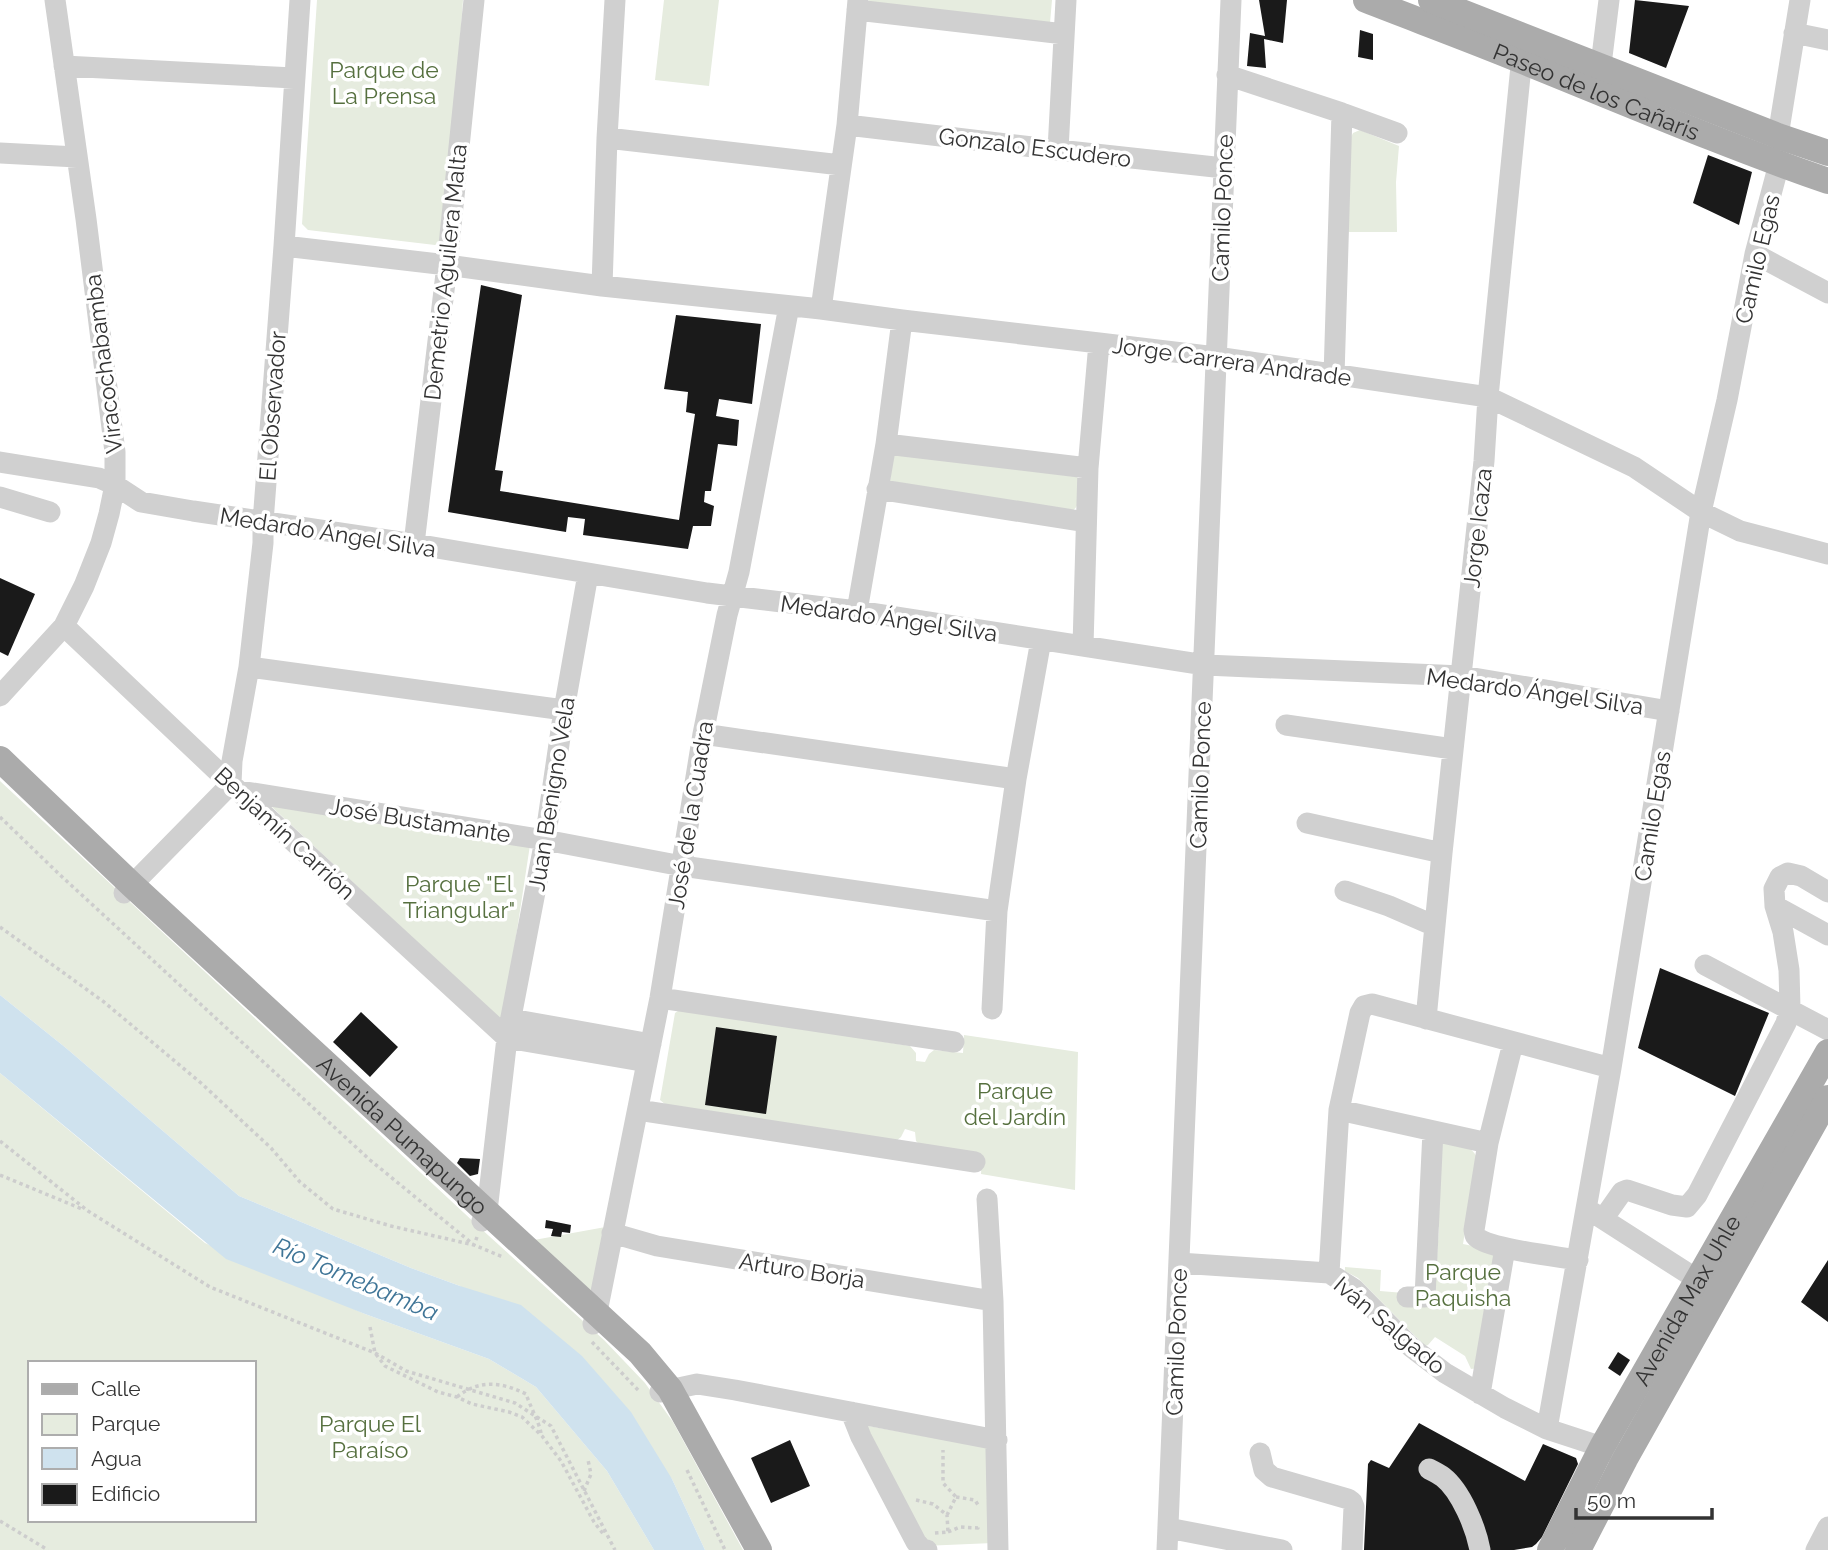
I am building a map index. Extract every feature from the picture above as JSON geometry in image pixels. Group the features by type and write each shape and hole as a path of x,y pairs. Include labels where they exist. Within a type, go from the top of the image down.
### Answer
{"main road":[{"name":"Paseo de los Cañaris","path":"1366,0 1522,48"},
{"name":"Paseo de los Cañaris","path":"1431,0 1522,48 1599,80 1779,164 1828,181"},
{"name":"Paseo de los Cañaris","path":"1599,80 1828,153"},
{"name":"Avenida Pumapungo","path":"0,759 128,889 484,1216 592,1324 640,1353 660,1394 759,1550"},
{"name":"Avenida Max Uhle","path":"1708,1287 1828,1052"},
{"name":"Avenida Max Uhle","path":"1550,1550 1613,1453 1708,1287 1828,1098"},
{"name":"Avenida Max Uhle","path":"1578,1550 1613,1453"}],"street":[{"name":"Viracochabamba","path":"0,696 64,626 101,543 116,485 115,452 55,0"},
{"name":"El Observador","path":"236,787 232,761 249,667 264,543 263,522 300,0"},
{"name":"Demetrio Aguilera Malta","path":"414,544 447,265 474,0"},
{"path":"602,286 615,0"},
{"path":"1058,150 1066,0"},
{"name":"Camilo Ponce","path":"1167,1550 1231,0"},
{"path":"1599,80 1609,0"},
{"name":"Camilo Egas","path":"1547,1429 1578,1260 1595,1214 1611,1068 1701,512 1727,400 1755,254 1779,164 1778,136 1800,0"},
{"path":"821,309 847,125 858,5 1064,34"},
{"path":"1794,33 1828,40"},
{"name":"Jorge Icaza","path":"1426,1019 1472,585 1522,48"},
{"path":"64,66 294,78"},
{"path":"1227,75 1397,133"},
{"path":"1334,376 1342,113"},
{"name":"Gonzalo Escudero","path":"847,125 1224,168"},
{"path":"607,138 841,165"},
{"path":"0,153 77,158"},
{"name":"Jorge Carrera Andrade","path":"284,246 602,286 1099,342 1488,397 1634,467 1701,512 1740,531 1828,554"},
{"path":"1755,254 1828,293"},
{"name":"José de la Cuadra","path":"592,1324 660,998 703,734 739,572 789,306"},
{"path":"857,611 886,444 902,320"},
{"path":"1083,646 1088,468 1099,342"},
{"path":"886,444 1088,468"},
{"name":"Medardo Ángel Silva","path":"0,462 99,478 116,485 141,502 732,596 857,611 1205,665 1462,676 1669,711"},
{"path":"877,489 1086,522"},
{"path":"0,497 50,512"},
{"name":"Juan Benigno Vela","path":"484,1216 509,1029 545,840 588,574"},
{"name":"Benjamín Carrión","path":"64,626 236,787 509,1029"},
{"path":"992,1009 996,911 1041,640"},
{"path":"249,667 564,710"},
{"path":"1286,725 1453,749"},
{"path":"703,734 1016,779"},
{"path":"128,889 236,787"},
{"name":"José Bustamante","path":"236,787 682,866 996,911"},
{"path":"1307,823 1442,853"},
{"path":"1708,1287 1595,1214 1627,1190 1672,1205 1687,1207 1698,1195 1786,1023 1790,1009 1789,970 1783,932 1775,906 1774,889 1780,877 1788,873 1801,876 1828,892"},
{"path":"1345,891 1435,926"},
{"path":"1775,906 1828,935"},
{"path":"1705,965 1828,1030"},
{"path":"660,998 954,1042"},
{"path":"1329,1273 1339,1110 1360,1013 1364,1006 1372,1004 1611,1068"},
{"path":"509,1029 649,1053"},
{"path":"1513,1043 1488,1143 1475,1236 1505,1248 1578,1260"},
{"path":"638,1110 975,1162"},
{"path":"1339,1110 1488,1143"},
{"path":"1408,1297 1425,1297 1433,1131"},
{"path":"987,1199 993,1301 998,1550"},
{"name":"Arturo Borja","path":"612,1233 657,1246 993,1301"},
{"path":"1480,1394 1505,1248"},
{"name":"Iván Salgado","path":"1179,1264 1329,1273 1354,1289 1411,1347 1445,1373 1547,1429 1613,1453"},
{"path":"660,1394 697,1384 997,1440"},
{"path":"851,1412 861,1437 916,1542 922,1549 927,1550"},
{"path":"1260,1453 1264,1470 1272,1477 1352,1502 1352,1550"},
{"path":"1429,1469 1444,1478 1462,1501 1477,1532 1480,1550"},
{"path":"1816,1550 1828,1527"},
{"path":"1168,1528 1282,1550"}],"path":[{"path":"0,817 370,1160 474,1245"},
{"path":"0,927 104,1002 201,1083 271,1147 300,1182 333,1209 391,1226 474,1245 506,1259"},
{"path":"0,1141 88,1211 210,1287 375,1353 406,1371 515,1403 551,1426 582,1492 616,1550"},
{"path":"0,1175 88,1211"},
{"path":"474,1245 484,1216"},
{"path":"592,1324 660,1394"},
{"path":"370,1327 375,1353 385,1366 438,1392 522,1417 542,1436 582,1492"},
{"path":"457,1397 468,1388 489,1383 513,1387 526,1394 542,1436"},
{"path":"943,1430 943,1483 956,1497 975,1500 978,1506"},
{"path":"582,1492 587,1487 591,1474 588,1460"},
{"path":"687,1469 725,1550"},
{"path":"911,1498 933,1504 947,1515 956,1497"},
{"path":"948,1532 960,1527 978,1528 978,1517"},
{"path":"0,1521 48,1550"}],"green space":[{"name":"Parque de La Prensa","path":"317,0 463,0 446,237 435,245 308,230 302,224"},
{"path":"664,0 719,0 709,86 655,80"},
{"path":"1052,0 1050,23 868,2"},
{"path":"1360,130 1399,146 1396,182 1397,232 1347,232 1350,139 1353,133"},
{"path":"893,453 1072,474 1080,479 1079,502 1070,512 890,481"},
{"path":"0,781 604,1340 645,1383 673,1422 743,1550 705,1550 672,1479 460,1286 239,1196 0,995"},
{"name":"Parque \"El Triangular\"","path":"275,804 530,845 503,1022 272,807"},
{"name":"Parque del Jardín","path":"681,1009 910,1046 916,1053 916,1061 925,1062 934,1050 963,1053 964,1035 1078,1052 1075,1190 981,1174 982,1155 920,1145 916,1141 915,1132 905,1129 896,1141 666,1105 660,1100 675,1013"},
{"name":"Parque El Paraíso","path":"0,1073 205,1243 365,1314 489,1359 536,1387 607,1471 654,1550 0,1550"},
{"name":"Parque Paquisha","path":"1436,1139 1460,1144 1470,1149 1477,1158 1463,1244 1497,1251 1478,1368 1471,1369 1465,1356 1435,1337 1425,1346 1358,1278 1345,1271 1345,1267 1381,1270 1380,1291 1404,1293 1434,1302 1439,1227 1429,1224"},
{"path":"611,1226 594,1293 534,1240"},
{"path":"863,1425 990,1448 993,1543 923,1546"}],"water":[{"name":"Río Tomebamba","path":"0,995 239,1196 411,1268 521,1305 582,1356 631,1412 672,1479 705,1550 654,1550 607,1471 536,1387 489,1359 226,1259 0,1073"}],"building":[{"path":"1259,0 1287,0 1283,43 1264,39 1266,68 1247,66 1250,33 1265,36"},
{"path":"1635,0 1689,6 1666,68 1629,53"},
{"path":"1360,30 1373,34 1373,60 1358,57"},
{"path":"1708,155 1752,172 1739,225 1693,203"},
{"path":"481,285 522,295 495,470 503,471 500,491 679,520 695,414 686,412 688,392 664,389 676,315 761,324 752,404 719,399 716,416 739,420 737,446 718,444 711,491 705,491 704,502 714,506 711,526 693,526 688,549 583,535 585,519 568,517 566,532 448,512"},
{"path":"0,578 35,594 8,656 0,652"},
{"path":"1660,968 1769,1013 1735,1096 1638,1048"},
{"path":"361,1012 398,1047 370,1077 333,1042"},
{"path":"716,1027 777,1036 766,1114 705,1105"},
{"path":"460,1158 480,1159 478,1174 470,1176 457,1163"},
{"path":"546,1220 571,1225 570,1233 562,1232 561,1237 551,1236 553,1229 545,1228"},
{"path":"1828,1260 1828,1322 1801,1302"},
{"path":"1618,1352 1630,1360 1620,1376 1608,1368"},
{"path":"1419,1423 1525,1481 1543,1444 1576,1458 1578,1464 1536,1544 1514,1550 1364,1550 1368,1464 1371,1460 1389,1468"},
{"path":"790,1440 810,1486 771,1503 751,1458"}]}
